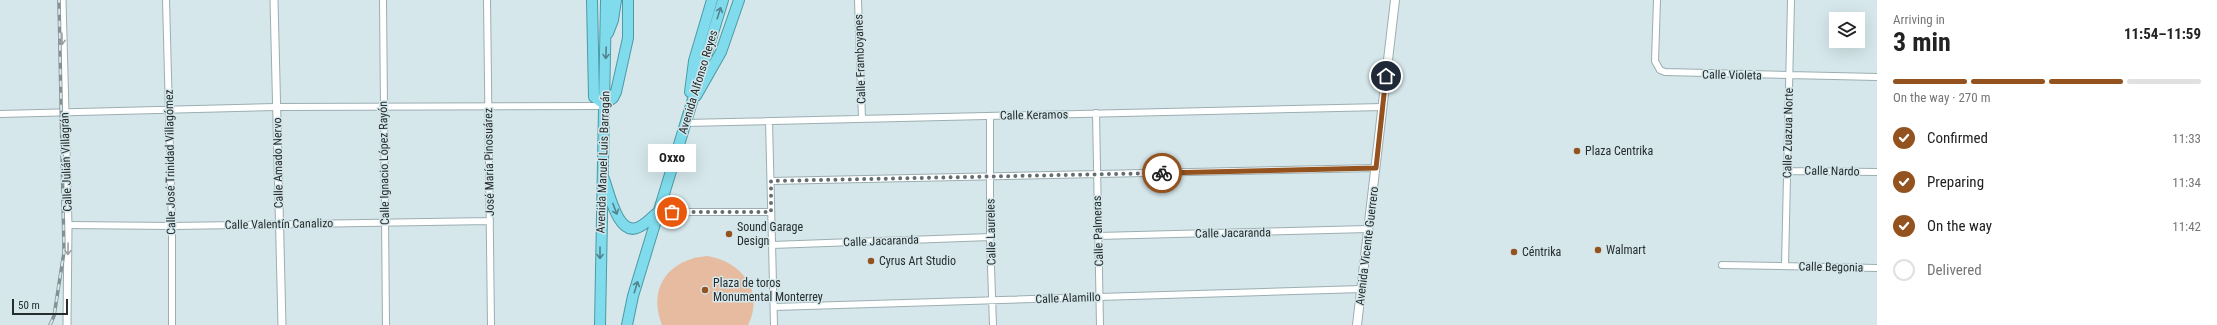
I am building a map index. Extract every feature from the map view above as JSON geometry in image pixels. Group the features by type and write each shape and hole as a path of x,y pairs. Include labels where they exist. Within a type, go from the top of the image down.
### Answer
{"highway":[{"path":"592,0 594,97 604,105 613,98 616,92 626,50 628,38 628,0"},
{"name":"Avenida Manuel Luis Barragán","path":"600,325 606,0"},
{"path":"606,37 614,20 616,0"},
{"path":"690,104 690,86 694,61 712,0"},
{"name":"Avenida Alfonso Reyes","path":"627,325 633,296 690,104 723,0"},
{"path":"690,104 718,59 739,0"},
{"path":"602,173 620,220 626,228 629,230 639,227 658,212"}],"main road":[{"name":"Avenida Vicente Guerrero","path":"1357,325 1395,0"}],"street":[{"name":"Calle Julián Villagrán","path":"62,0 68,224 68,325"},
{"name":"Calle José Trinidad Villagómez","path":"166,0 172,226 172,325"},
{"name":"Calle Amado Nervo","path":"274,0 282,325"},
{"name":"Calle Ignacio López Rayón","path":"383,0 386,325"},
{"name":"José María Pinosuárez","path":"487,0 491,325"},
{"name":"Calle Framboyanes","path":"858,0 862,119"},
{"name":"Calle Violeta","path":"1657,0 1655,57 1660,70 1671,74 1877,77"},
{"name":"Calle Zuazua Norte","path":"1785,266 1791,0"},
{"path":"0,114 276,107 604,105"},
{"name":"Calle Keramos","path":"685,123 1383,107"},
{"name":"Calle Palmeras","path":"1096,113 1100,325"},
{"name":"Calle Laureles","path":"990,116 990,237 993,325"},
{"path":"770,121 774,325"},
{"path":"771,181 1376,168"},
{"name":"Calle Nardo","path":"1787,171 1877,172"},
{"path":"658,212 771,212"},
{"name":"Calle Valentín Canalizo","path":"68,224 172,226 385,221 490,221"},
{"name":"Calle Jacaranda","path":"1098,236 1368,230"},
{"name":"Calle Jacaranda","path":"772,245 990,237"},
{"name":"Calle Begonia","path":"1722,265 1877,268"},
{"name":"Calle Alamillo","path":"774,307 1362,289"}],"shaded area":[{"name":"Plaza de toros Monumental Monterrey","path":"707,256 730,264 747,280 754,301 753,312 748,325 662,325 658,312 657,299 665,278 672,269 682,263 694,258"}],"railway":[{"path":"50,325 54,316 64,252 59,0"}],"way so far":[{"path":"672,212 771,212 771,181 1162,173"}],"place":[{"name":"Plaza Centrika","path":"1577,151"},
{"name":"Oxxo","path":"672,212"},
{"name":"Sound Garage Design","path":"729,234"},
{"name":"Walmart","path":"1598,250"},
{"name":"Céntrika","path":"1514,252"},
{"name":"Cyrus Art Studio","path":"871,261"},
{"name":"Plaza de toros Monumental Monterrey","path":"705,290"}],"route":[{"path":"1162,173 1376,168 1386,76"}]}
